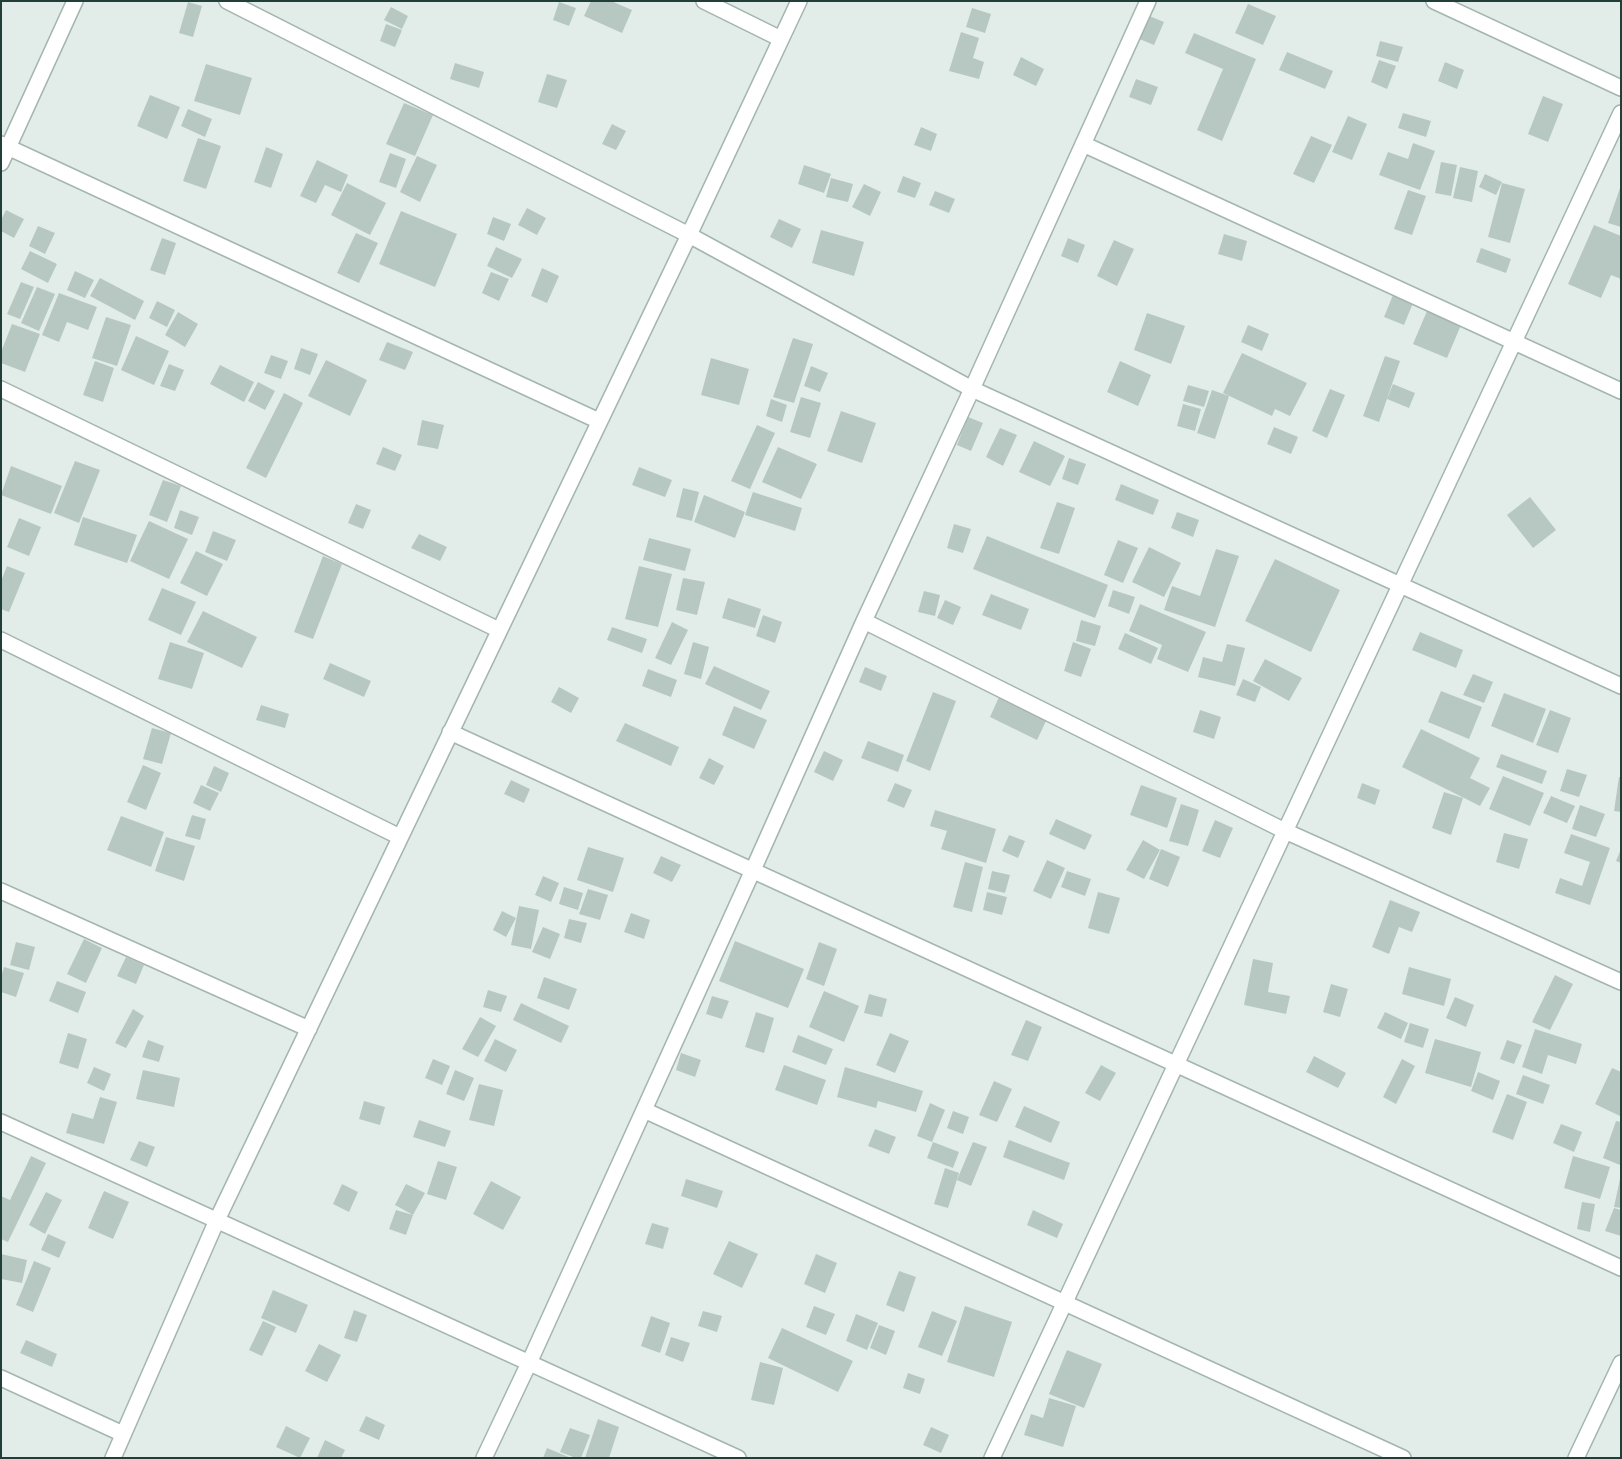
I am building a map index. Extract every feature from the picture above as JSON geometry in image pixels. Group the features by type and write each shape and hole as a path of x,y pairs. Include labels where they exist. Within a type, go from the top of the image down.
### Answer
{"street":[{"path":"1,163 5,145 75,1"},
{"path":"227,1 689,235 972,389 1621,686"},
{"path":"704,1 781,39"},
{"path":"113,1458 217,1220 689,235 799,1"},
{"path":"484,1458 1148,1"},
{"path":"1434,1 1621,88"},
{"path":"992,1458 1621,113"},
{"path":"1084,144 1621,391"},
{"path":"5,145 599,421"},
{"path":"1,389 499,630"},
{"path":"864,621 1285,831 1621,982"},
{"path":"1,640 400,837"},
{"path":"450,732 1621,1268"},
{"path":"1,891 309,1029"},
{"path":"644,1110 1403,1458"},
{"path":"1,1122 738,1458"},
{"path":"1576,1458 1621,1363"},
{"path":"1,1378 123,1434"}],"building":[{"path":"591,1 611,1 632,10 622,33 584,16"},
{"path":"188,2 202,6 193,37 179,33"},
{"path":"559,2 576,8 569,26 553,20"},
{"path":"1248,4 1276,16 1263,45 1235,33"},
{"path":"391,7 408,16 402,29 384,20"},
{"path":"972,8 991,14 985,33 966,27"},
{"path":"1147,15 1164,22 1154,45 1137,38"},
{"path":"386,24 402,30 395,47 380,41"},
{"path":"961,32 979,38 973,58 984,62 979,79 949,71"},
{"path":"1194,33 1256,59 1222,141 1197,130 1223,69 1185,53"},
{"path":"1380,41 1403,47 1398,62 1376,56"},
{"path":"1287,52 1333,71 1325,89 1279,70"},
{"path":"1021,57 1044,69 1036,86 1013,75"},
{"path":"1379,60 1396,66 1387,89 1371,82"},
{"path":"1445,62 1464,70 1457,89 1438,81"},
{"path":"455,63 484,72 479,88 450,79"},
{"path":"206,64 252,78 240,115 194,101"},
{"path":"547,74 567,80 557,108 538,102"},
{"path":"1136,79 1158,87 1151,105 1129,97"},
{"path":"150,95 180,107 167,139 137,126"},
{"path":"1543,96 1563,104 1548,142 1528,134"},
{"path":"404,103 433,115 415,156 386,144"},
{"path":"188,109 212,119 205,137 181,126"},
{"path":"1403,113 1431,121 1426,137 1398,128"},
{"path":"1348,116 1367,124 1352,160 1332,152"},
{"path":"612,124 626,131 616,150 602,144"},
{"path":"921,127 937,134 931,151 914,145"},
{"path":"1311,136 1332,145 1314,183 1293,174"},
{"path":"198,138 221,146 206,189 183,181"},
{"path":"1413,143 1435,151 1420,190 1379,175 1388,152 1408,159"},
{"path":"266,147 283,154 271,188 254,182"},
{"path":"390,153 406,159 396,188 379,182"},
{"path":"417,156 437,165 420,202 400,192"},
{"path":"317,160 348,175 341,192 325,185 316,203 300,196"},
{"path":"1441,162 1457,165 1451,196 1435,193"},
{"path":"804,165 831,174 824,193 798,184"},
{"path":"1460,167 1478,171 1472,202 1453,198"},
{"path":"1485,174 1502,182 1496,195 1479,187"},
{"path":"903,176 921,183 915,198 897,192"},
{"path":"831,178 853,184 848,202 826,197"},
{"path":"347,183 386,203 370,235 331,215"},
{"path":"1502,183 1525,189 1510,243 1488,237"},
{"path":"864,184 881,192 870,216 852,207"},
{"path":"1621,188 1621,227 1608,223"},
{"path":"1408,190 1426,196 1412,235 1394,229"},
{"path":"935,191 955,199 949,213 929,205"},
{"path":"527,208 546,218 537,235 518,225"},
{"path":"6,210 24,219 14,238 1,231 1,220"},
{"path":"401,211 457,234 435,287 379,264"},
{"path":"493,217 511,224 504,241 487,234"},
{"path":"779,219 801,229 792,248 770,237"},
{"path":"1594,225 1621,236 1621,279 1611,275 1601,298 1568,284"},
{"path":"38,226 55,233 45,254 29,246"},
{"path":"821,230 864,242 854,276 812,263"},
{"path":"356,233 378,243 359,283 337,273"},
{"path":"1224,234 1247,241 1242,261 1218,254"},
{"path":"162,238 176,243 165,275 150,270"},
{"path":"1068,238 1085,245 1078,263 1061,256"},
{"path":"1114,240 1134,249 1117,286 1097,276"},
{"path":"496,247 522,259 512,278 487,266"},
{"path":"1481,248 1511,259 1506,273 1476,262"},
{"path":"30,251 57,264 48,283 21,269"},
{"path":"542,268 559,276 547,303 531,296"},
{"path":"75,271 94,280 85,298 67,290"},
{"path":"491,272 509,279 499,301 482,293"},
{"path":"100,278 144,301 135,320 90,296"},
{"path":"21,282 34,287 20,319 7,314"},
{"path":"37,287 55,294 39,331 21,323"},
{"path":"59,293 97,307 88,330 67,322 59,342 42,335"},
{"path":"1393,295 1413,303 1404,325 1384,317"},
{"path":"157,301 175,310 167,327 149,318"},
{"path":"1427,311 1461,325 1447,358 1413,344"},
{"path":"178,312 198,324 185,347 165,335"},
{"path":"1147,313 1185,326 1171,364 1134,350"},
{"path":"106,317 131,325 117,366 92,358"},
{"path":"12,324 40,334 25,372 1,363 1,352"},
{"path":"1248,325 1269,334 1262,351 1241,342"},
{"path":"136,336 169,351 154,385 121,370"},
{"path":"793,338 813,344 794,403 773,397"},
{"path":"387,342 413,352 405,370 379,360"},
{"path":"301,348 318,354 310,375 294,369"},
{"path":"1242,353 1307,383 1290,416 1275,409 1272,416 1223,393"},
{"path":"271,355 288,361 281,379 264,373"},
{"path":"1385,356 1400,361 1379,422 1363,416"},
{"path":"711,358 749,369 739,405 701,395"},
{"path":"326,360 367,380 350,416 308,396"},
{"path":"95,361 114,368 103,402 83,395"},
{"path":"1120,361 1151,375 1138,406 1107,392"},
{"path":"169,364 184,370 175,391 160,386"},
{"path":"220,365 254,382 244,402 210,384"},
{"path":"811,366 828,373 820,392 804,386"},
{"path":"258,382 275,391 265,410 248,401"},
{"path":"1393,384 1415,393 1409,408 1387,399"},
{"path":"1188,385 1209,391 1204,407 1183,401"},
{"path":"1330,389 1345,395 1327,438 1312,431"},
{"path":"1212,390 1229,396 1215,439 1197,433"},
{"path":"284,393 303,403 266,478 246,468"},
{"path":"801,397 821,403 810,438 790,432"},
{"path":"771,399 787,405 782,422 766,416"},
{"path":"1183,404 1201,409 1195,431 1177,426"},
{"path":"841,411 876,423 862,463 827,451"},
{"path":"968,417 983,423 971,451 957,445"},
{"path":"422,420 444,425 438,449 417,445"},
{"path":"757,425 775,433 750,489 731,481"},
{"path":"1274,427 1298,437 1291,454 1267,444"},
{"path":"1000,428 1017,435 1003,466 986,457"},
{"path":"1034,441 1065,456 1050,486 1019,472"},
{"path":"383,447 402,455 395,471 376,464"},
{"path":"778,447 817,464 801,499 762,482"},
{"path":"1069,458 1086,464 1078,485 1062,479"},
{"path":"75,461 100,470 79,523 54,513"},
{"path":"11,466 62,486 51,514 1,495"},
{"path":"639,467 672,480 665,497 632,485"},
{"path":"163,480 181,486 167,522 149,515"},
{"path":"1121,484 1159,500 1153,515 1115,500"},
{"path":"683,488 699,492 692,521 676,517"},
{"path":"753,492 802,508 795,531 745,515"},
{"path":"704,495 745,512 735,538 694,522"},
{"path":"1530,497 1556,530 1533,548 1507,515"},
{"path":"1057,502 1075,508 1059,554 1040,548"},
{"path":"356,504 371,510 363,529 348,523"},
{"path":"180,510 199,517 192,535 174,528"},
{"path":"1177,512 1199,520 1193,537 1171,528"},
{"path":"83,517 137,535 127,563 74,545"},
{"path":"19,518 41,527 29,556 7,547"},
{"path":"149,521 188,539 169,579 130,561"},
{"path":"954,524 971,529 963,553 947,548"},
{"path":"213,531 236,540 227,561 205,552"},
{"path":"419,534 447,547 440,561 411,548"},
{"path":"987,536 1108,585 1095,618 973,569"},
{"path":"649,538 691,549 685,571 643,560"},
{"path":"1118,540 1138,548 1123,583 1104,575"},
{"path":"1149,547 1181,563 1164,597 1132,582"},
{"path":"1216,549 1239,556 1215,627 1164,610 1172,586 1200,596"},
{"path":"196,551 223,564 207,596 180,583"},
{"path":"323,556 342,564 313,639 294,632"},
{"path":"1275,559 1340,590 1311,652 1245,621"},
{"path":"7,566 25,573 9,612 1,609 1,581"},
{"path":"639,566 672,574 658,627 625,619"},
{"path":"683,578 705,582 697,615 676,610"},
{"path":"162,588 196,602 181,635 148,620"},
{"path":"1113,590 1135,597 1129,614 1108,606"},
{"path":"924,591 940,595 935,616 918,612"},
{"path":"991,594 1029,609 1021,630 982,615"},
{"path":"728,598 761,609 755,628 722,618"},
{"path":"945,600 961,607 953,625 937,618"},
{"path":"1140,604 1206,632 1188,672 1157,659 1162,645 1129,631"},
{"path":"203,611 257,637 242,668 187,642"},
{"path":"763,615 782,622 775,643 756,636"},
{"path":"1081,620 1101,626 1095,646 1076,641"},
{"path":"672,622 688,630 671,665 655,658"},
{"path":"612,627 647,639 642,653 607,640"},
{"path":"1420,632 1463,650 1456,668 1412,650"},
{"path":"1125,633 1158,648 1151,664 1118,649"},
{"path":"170,642 204,653 192,689 158,679"},
{"path":"693,642 709,647 701,679 684,674"},
{"path":"1073,642 1091,649 1081,677 1064,671"},
{"path":"1227,644 1245,648 1235,686 1198,677 1203,657 1222,662"},
{"path":"1265,659 1302,678 1289,701 1253,681"},
{"path":"330,663 371,681 364,697 323,679"},
{"path":"714,666 770,691 761,710 705,684"},
{"path":"865,667 887,676 881,691 859,682"},
{"path":"648,669 677,680 671,697 642,686"},
{"path":"1473,674 1493,682 1484,703 1463,695"},
{"path":"1243,679 1261,687 1255,702 1236,695"},
{"path":"559,687 579,698 571,713 551,702"},
{"path":"1441,691 1482,707 1469,739 1428,722"},
{"path":"933,692 956,701 930,771 906,761"},
{"path":"1504,693 1546,709 1533,743 1491,726"},
{"path":"999,697 1047,719 1037,740 990,717"},
{"path":"261,705 289,714 285,728 256,720"},
{"path":"734,706 767,720 754,749 722,735"},
{"path":"1200,710 1221,717 1214,739 1193,732"},
{"path":"1550,710 1571,718 1558,753 1536,745"},
{"path":"625,723 679,747 671,766 616,741"},
{"path":"152,728 171,733 162,764 143,759"},
{"path":"1421,729 1480,758 1470,778 1490,788 1480,806 1402,767"},
{"path":"868,741 904,755 898,772 861,758"},
{"path":"824,751 843,760 833,781 814,772"},
{"path":"1501,754 1547,771 1542,784 1496,767"},
{"path":"709,758 724,766 714,785 699,778"},
{"path":"143,765 161,773 146,810 127,802"},
{"path":"214,766 229,773 221,792 206,785"},
{"path":"1567,769 1587,775 1579,797 1560,791"},
{"path":"1503,776 1544,793 1530,826 1489,809"},
{"path":"1619,777 1621,777 1621,812 1614,811"},
{"path":"511,780 530,789 524,803 504,794"},
{"path":"895,783 912,790 904,808 887,801"},
{"path":"1362,783 1380,790 1375,805 1357,798"},
{"path":"201,785 219,793 210,811 193,803"},
{"path":"1141,785 1177,798 1167,828 1130,815"},
{"path":"1444,792 1463,798 1451,835 1432,828"},
{"path":"1551,796 1575,806 1567,823 1543,813"},
{"path":"1181,804 1199,810 1188,846 1169,841"},
{"path":"1580,805 1605,814 1596,837 1572,829"},
{"path":"935,810 996,829 986,863 941,849 947,831 930,826"},
{"path":"192,815 206,819 200,840 185,836"},
{"path":"121,816 164,832 151,867 107,850"},
{"path":"1056,819 1092,835 1085,850 1049,834"},
{"path":"1215,820 1233,828 1220,858 1202,851"},
{"path":"1504,833 1528,839 1519,869 1496,862"},
{"path":"1571,834 1610,848 1590,905 1555,893 1560,878 1582,886 1590,862 1564,853"},
{"path":"1009,835 1025,841 1018,858 1002,851"},
{"path":"166,837 195,846 184,881 155,871"},
{"path":"1143,840 1160,850 1144,879 1126,870"},
{"path":"588,847 624,858 613,892 577,880"},
{"path":"1161,849 1180,857 1168,887 1149,879"},
{"path":"1621,849 1621,863 1616,861"},
{"path":"661,856 681,865 672,882 653,873"},
{"path":"1047,860 1065,868 1051,899 1033,891"},
{"path":"965,862 983,867 972,912 953,907"},
{"path":"992,871 1010,875 1005,893 988,889"},
{"path":"1067,871 1091,879 1085,896 1061,887"},
{"path":"543,876 559,883 551,902 535,895"},
{"path":"564,887 583,893 578,910 559,904"},
{"path":"588,889 608,895 600,920 579,914"},
{"path":"987,892 1007,897 1002,915 983,910"},
{"path":"1098,892 1120,898 1109,934 1088,928"},
{"path":"1390,900 1420,912 1412,932 1399,927 1389,954 1372,947"},
{"path":"519,906 539,910 531,949 511,945"},
{"path":"502,911 516,918 506,937 493,930"},
{"path":"631,913 650,920 644,939 624,932"},
{"path":"569,919 587,923 581,943 564,938"},
{"path":"543,927 560,934 550,959 532,952"},
{"path":"84,939 102,948 86,983 67,974"},
{"path":"735,941 804,969 788,1008 719,981"},
{"path":"16,942 35,947 29,970 10,965"},
{"path":"819,942 837,949 824,986 806,979"},
{"path":"126,957 144,965 136,984 117,976"},
{"path":"1253,959 1273,963 1268,992 1290,996 1286,1014 1244,1005"},
{"path":"4,967 24,973 16,997 1,992 1,977"},
{"path":"1409,967 1451,979 1444,1006 1402,994"},
{"path":"1555,975 1573,984 1550,1030 1532,1022"},
{"path":"544,977 577,989 569,1010 537,998"},
{"path":"57,981 86,992 78,1013 49,1001"},
{"path":"1331,984 1348,989 1340,1017 1323,1012"},
{"path":"488,990 507,996 501,1012 483,1007"},
{"path":"824,991 859,1006 844,1042 809,1027"},
{"path":"869,994 887,999 882,1017 864,1013"},
{"path":"712,996 729,1001 722,1019 706,1014"},
{"path":"1455,997 1474,1005 1466,1027 1446,1018"},
{"path":"521,1003 569,1026 561,1043 513,1020"},
{"path":"133,1009 144,1016 126,1048 115,1043"},
{"path":"756,1012 774,1018 764,1053 745,1047"},
{"path":"1385,1012 1408,1023 1401,1039 1377,1028"},
{"path":"480,1017 496,1026 478,1057 462,1049"},
{"path":"1026,1020 1042,1027 1028,1061 1011,1055"},
{"path":"1410,1023 1429,1029 1423,1048 1404,1042"},
{"path":"1535,1029 1582,1044 1576,1064 1548,1055 1542,1074 1522,1067"},
{"path":"68,1033 87,1039 78,1069 59,1063"},
{"path":"890,1033 909,1041 895,1073 876,1065"},
{"path":"798,1035 833,1049 826,1065 792,1052"},
{"path":"495,1039 517,1050 506,1072 484,1061"},
{"path":"1435,1039 1481,1052 1471,1087 1425,1073"},
{"path":"148,1040 164,1046 159,1062 142,1057"},
{"path":"1507,1040 1522,1045 1514,1064 1500,1059"},
{"path":"681,1053 701,1060 695,1077 676,1070"},
{"path":"1314,1056 1346,1073 1338,1088 1306,1072"},
{"path":"433,1059 450,1066 442,1085 425,1078"},
{"path":"1402,1059 1415,1066 1396,1104 1383,1097"},
{"path":"784,1065 826,1080 817,1105 775,1090"},
{"path":"1101,1065 1116,1073 1100,1101 1085,1093"},
{"path":"94,1067 111,1074 104,1091 87,1083"},
{"path":"845,1067 923,1091 916,1112 878,1101 876,1108 837,1097"},
{"path":"1612,1068 1621,1072 1620,1116 1595,1104"},
{"path":"143,1070 180,1078 174,1107 136,1099"},
{"path":"455,1070 474,1078 464,1101 446,1094"},
{"path":"1478,1072 1500,1081 1493,1100 1471,1091"},
{"path":"1523,1075 1550,1085 1543,1104 1516,1094"},
{"path":"994,1081 1012,1089 997,1122 979,1115"},
{"path":"479,1084 503,1090 494,1126 469,1120"},
{"path":"1507,1094 1527,1102 1513,1140 1492,1132"},
{"path":"100,1097 117,1102 104,1144 66,1133 72,1113 93,1119"},
{"path":"364,1101 385,1107 380,1125 359,1119"},
{"path":"930,1103 945,1110 932,1142 917,1136"},
{"path":"1024,1106 1060,1122 1051,1143 1015,1127"},
{"path":"953,1111 969,1117 963,1134 947,1128"},
{"path":"419,1120 451,1131 445,1147 413,1137"},
{"path":"1616,1121 1621,1122 1620,1165 1603,1158"},
{"path":"1561,1124 1582,1132 1574,1152 1553,1143"},
{"path":"875,1129 896,1137 889,1154 868,1146"},
{"path":"1009,1140 1070,1163 1064,1180 1003,1157"},
{"path":"139,1141 155,1147 147,1167 130,1160"},
{"path":"933,1142 959,1152 953,1168 927,1158"},
{"path":"973,1142 987,1147 971,1186 957,1180"},
{"path":"31,1156 46,1163 8,1242 1,1239 1,1196 10,1200"},
{"path":"1573,1156 1610,1167 1600,1199 1564,1188"},
{"path":"438,1161 457,1167 446,1200 427,1194"},
{"path":"945,1168 959,1173 948,1208 934,1204"},
{"path":"686,1179 723,1191 717,1208 681,1196"},
{"path":"1621,1180 1621,1208 1614,1207"},
{"path":"491,1181 521,1197 503,1230 473,1214"},
{"path":"342,1184 358,1192 349,1212 333,1204"},
{"path":"406,1184 425,1193 413,1215 395,1205"},
{"path":"104,1191 129,1202 113,1239 88,1228"},
{"path":"46,1192 62,1200 45,1234 29,1225"},
{"path":"1582,1202 1595,1204 1590,1232 1577,1229"},
{"path":"1614,1208 1621,1210 1621,1236 1605,1231"},
{"path":"396,1210 413,1215 406,1235 389,1229"},
{"path":"1033,1210 1063,1224 1057,1238 1027,1225"},
{"path":"652,1223 669,1228 663,1249 645,1244"},
{"path":"48,1234 66,1242 59,1258 41,1250"},
{"path":"729,1241 758,1254 742,1288 713,1274"},
{"path":"1,1254 27,1260 22,1283 1,1279"},
{"path":"816,1254 837,1263 825,1293 804,1284"},
{"path":"34,1261 51,1268 33,1312 16,1305"},
{"path":"899,1271 916,1277 904,1312 886,1305"},
{"path":"273,1290 308,1305 296,1333 261,1318"},
{"path":"814,1306 835,1314 826,1335 806,1327"},
{"path":"965,1306 1012,1322 994,1377 947,1362"},
{"path":"354,1310 367,1315 357,1342 344,1338"},
{"path":"703,1311 722,1316 717,1332 698,1326"},
{"path":"932,1311 957,1321 942,1356 918,1347"},
{"path":"856,1314 878,1323 867,1350 846,1341"},
{"path":"651,1316 670,1323 660,1353 641,1346"},
{"path":"263,1321 276,1327 262,1356 249,1350"},
{"path":"879,1325 895,1331 886,1355 870,1348"},
{"path":"782,1328 853,1361 838,1392 768,1358"},
{"path":"671,1337 690,1343 683,1362 665,1355"},
{"path":"26,1340 57,1354 52,1367 20,1353"},
{"path":"319,1344 341,1355 327,1382 305,1371"},
{"path":"1067,1350 1102,1364 1084,1408 1049,1394"},
{"path":"760,1362 783,1368 774,1405 751,1400"},
{"path":"908,1373 925,1379 920,1394 903,1388"},
{"path":"1049,1398 1076,1406 1063,1447 1024,1435 1031,1414 1043,1418"},
{"path":"366,1416 385,1425 379,1440 359,1431"},
{"path":"598,1419 619,1427 609,1458 585,1458"},
{"path":"286,1426 310,1438 300,1458 276,1447"},
{"path":"931,1427 949,1435 941,1453 923,1445"},
{"path":"570,1428 590,1435 581,1458 560,1452"},
{"path":"325,1440 345,1450 341,1458 317,1458"},
{"path":"547,1448 571,1458 543,1458"}]}
